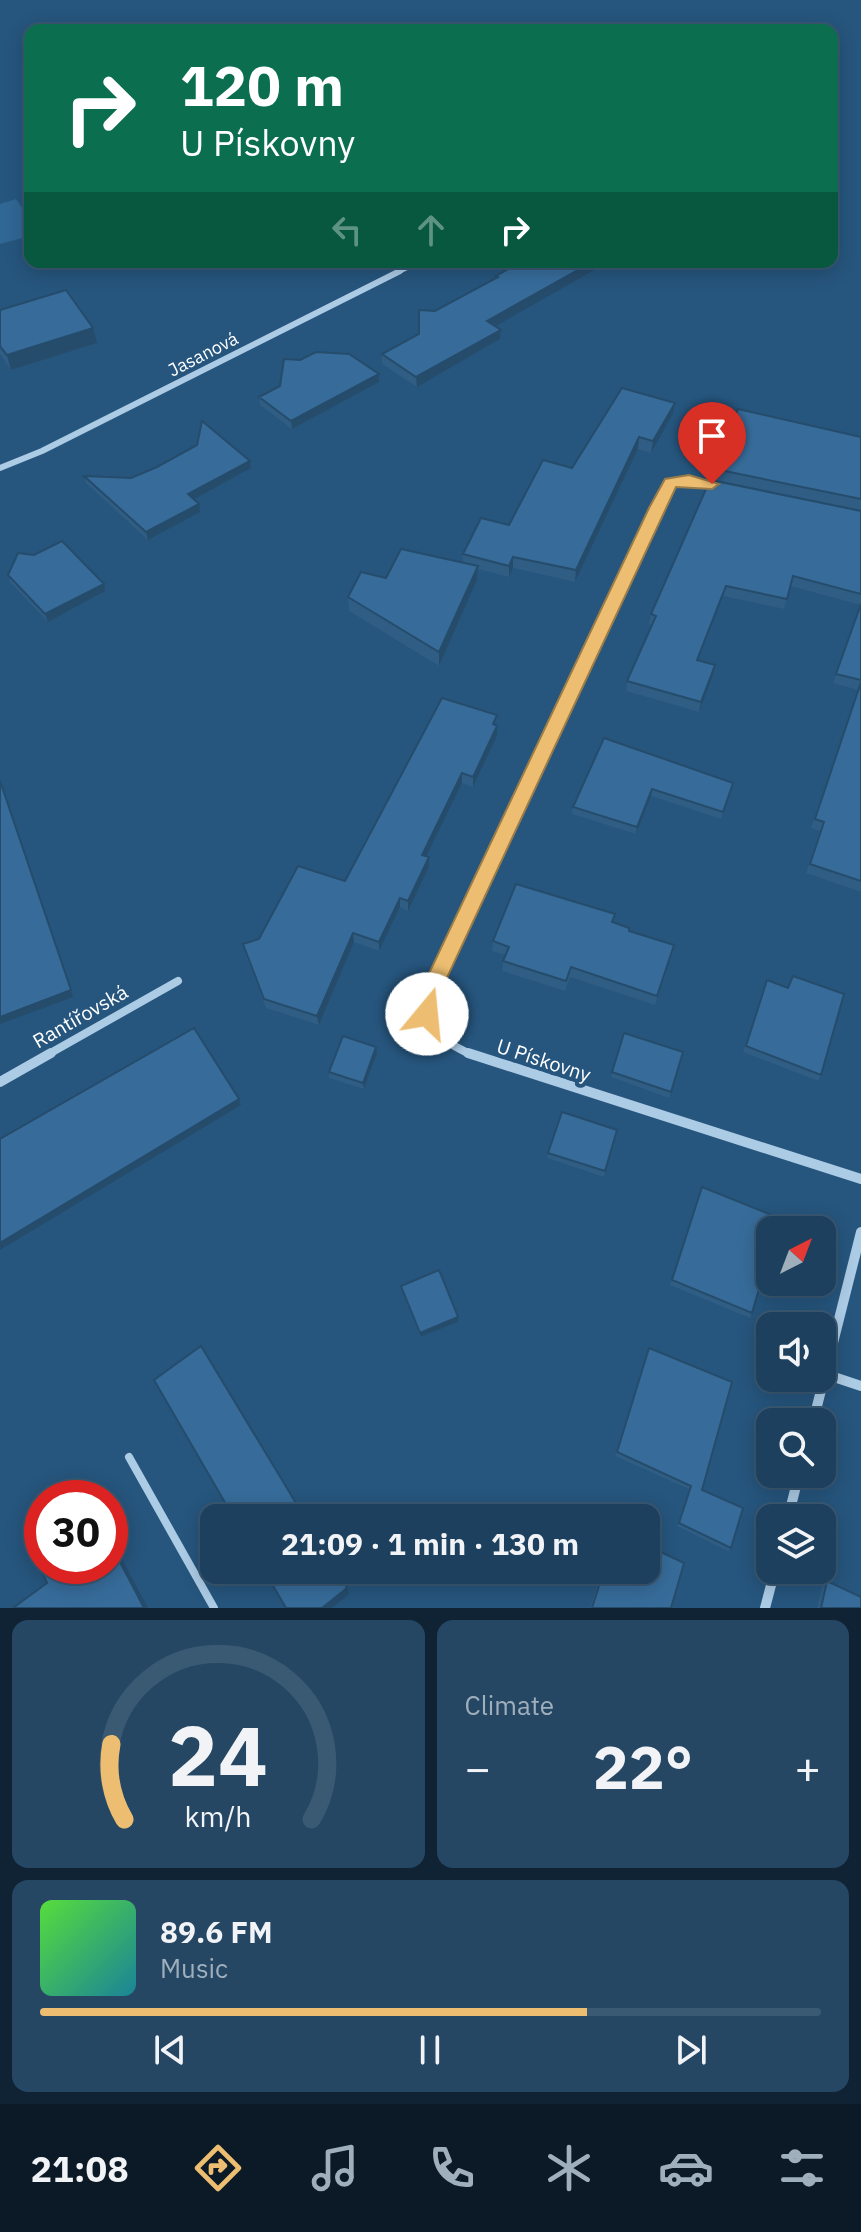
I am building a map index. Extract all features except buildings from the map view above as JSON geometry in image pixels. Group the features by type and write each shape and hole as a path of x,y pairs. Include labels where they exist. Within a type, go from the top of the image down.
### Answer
{"street":[{"name":"Jasanová","path":"0,468 42,451 406,268"},
{"name":"U Pískovny","path":"730,488 689,480 671,483 441,969 427,1014 432,1029 445,1042 471,1055 861,1179"},
{"name":"Rantířovská","path":"0,1082 178,981"},
{"path":"836,1331 861,1232"},
{"path":"836,1378 861,1386"},
{"path":"765,1608 771,1584"}],"lane":[{"path":"129,1457 214,1608"}],"shaded area":[{"path":"16,199 24,210 24,238 0,244 0,204"}],"route":[{"path":"427,1014 434,984 656,508 671,483 689,480 712,484"}]}
